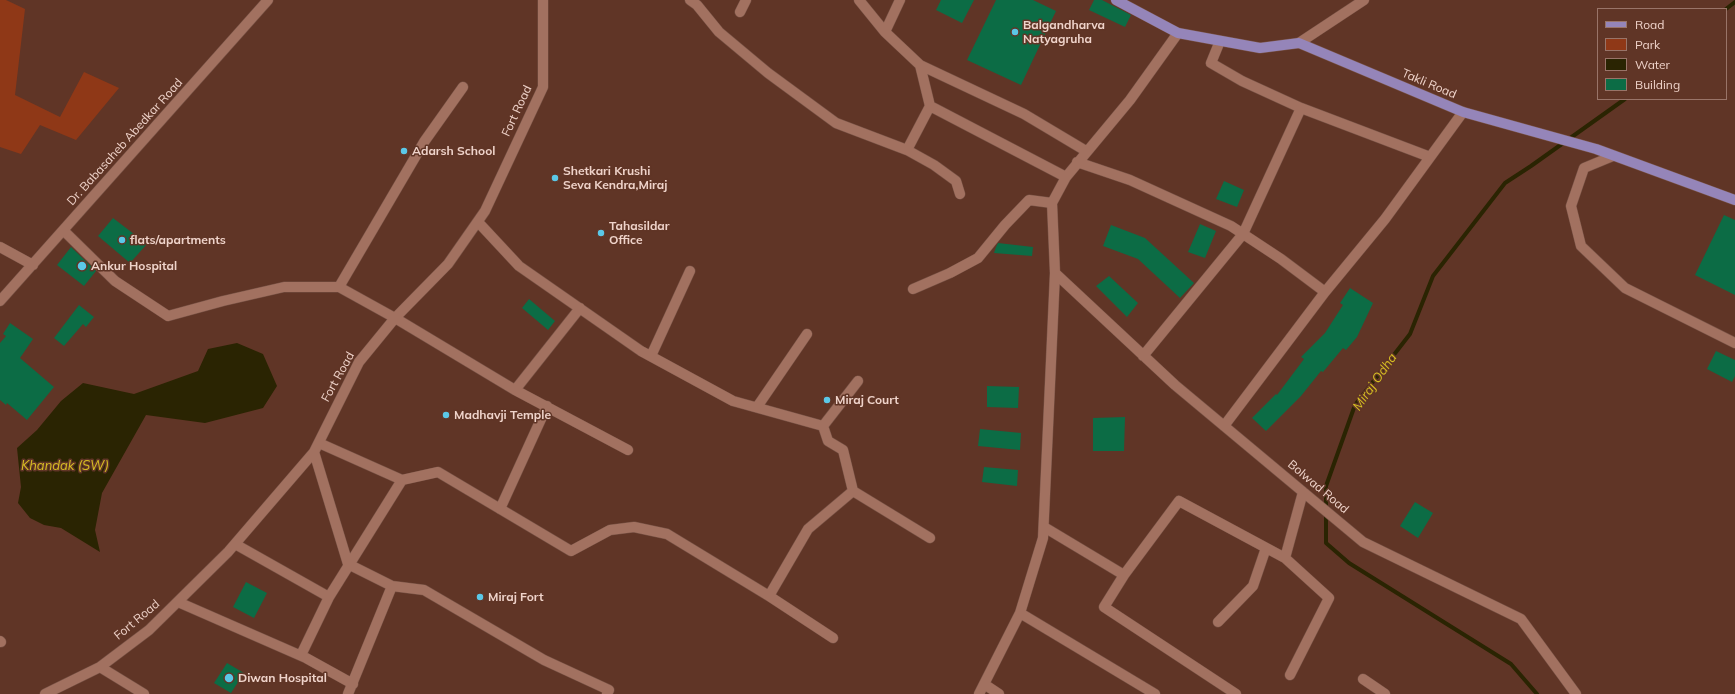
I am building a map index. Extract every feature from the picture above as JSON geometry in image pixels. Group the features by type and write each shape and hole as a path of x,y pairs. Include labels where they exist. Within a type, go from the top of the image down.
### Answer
{"main road":[{"path":"1116,0 1178,33 1260,48 1299,43"},
{"name":"Takli Road","path":"1299,43 1463,112 1596,149 1735,200"}],"street":[{"name":"Dr. Babasaheb Abedkar Road","path":"0,301 268,0"},
{"name":"Fort Road","path":"45,694 100,667 149,630 235,544 314,452 359,362 395,318 448,264 485,211 543,87 543,0"},
{"path":"740,12 746,0"},
{"path":"859,0 885,32 920,66 1024,114 1086,151"},
{"path":"885,32 900,0"},
{"path":"1299,43 1364,0"},
{"path":"696,2 719,32 768,73 836,123 906,150 934,165 956,181 960,194"},
{"path":"979,694 1020,613 1043,538 1055,273 1052,203 1066,177 1077,162 1130,100 1178,33"},
{"path":"1220,41 1211,63 1242,81 1301,108 1430,157"},
{"path":"906,150 930,106 920,66"},
{"path":"339,287 424,142 463,87"},
{"path":"930,106 1066,177"},
{"path":"1143,356 1243,234 1301,108"},
{"path":"1224,426 1325,292 1385,219 1463,112"},
{"path":"1613,156 1584,168 1571,206 1581,246 1625,288 1735,343"},
{"path":"1077,162 1130,180 1231,226 1281,259 1325,292"},
{"path":"913,289 950,273 978,258 1005,225 1029,200 1052,203"},
{"path":"478,222 519,266 651,356 733,402 757,407 823,426"},
{"path":"64,230 114,281 168,316 223,301 284,287 339,287 395,318 515,390 628,450"},
{"path":"0,247 33,265"},
{"path":"651,356 690,271"},
{"name":"Bolwad Road","path":"1055,273 1175,385 1363,542 1522,619 1576,694"},
{"path":"515,390 580,308"},
{"path":"757,407 807,334"},
{"path":"823,426 858,381"},
{"path":"500,509 547,406"},
{"path":"823,426 828,441 843,450 853,491 930,538"},
{"path":"319,443 402,480 438,472 571,551 610,530 634,527 667,534 769,596 832,638"},
{"path":"314,452 348,564 392,586 424,590 544,660 609,690 607,694"},
{"path":"301,655 329,597 348,564 402,480"},
{"path":"769,596 808,530 853,491"},
{"path":"1284,558 1303,492"},
{"path":"1236,694 1104,607 1124,575 1179,501 1284,558 1329,598 1290,675"},
{"path":"1044,527 1124,575"},
{"path":"235,544 329,597"},
{"path":"1218,622 1253,586 1266,548"},
{"path":"348,694 392,586"},
{"path":"178,602 301,655 353,684"},
{"path":"1020,613 1155,694"},
{"path":"100,667 144,694"},
{"path":"1363,679 1385,694"},
{"path":"984,684 999,694"}],"green space":[{"path":"0,0 6,0 25,9 15,95 60,117 84,72 119,88 76,140 40,125 21,154 0,147"}],"water":[{"name":"Khandak (SW)","path":"237,343 263,354 277,386 263,408 205,423 146,415 102,493 95,530 100,552 61,528 44,525 30,518 18,503 21,487 17,448 37,430 61,401 83,383 134,394 198,371 208,349"}],"building":[{"path":"941,0 974,0 962,23 936,10"},
{"path":"996,0 1033,0 1056,11 1021,85 967,60"},
{"path":"1094,0 1102,0 1131,15 1125,27 1089,10"},
{"path":"1224,181 1244,190 1237,207 1216,199"},
{"path":"1724,215 1735,220 1735,295 1695,275"},
{"name":"flats/apartments","path":"113,218 147,244 130,263 98,236"},
{"path":"1200,224 1216,231 1205,258 1188,252"},
{"path":"1111,225 1145,238 1194,283 1180,298 1138,259 1103,246"},
{"path":"998,243 1033,247 1032,256 994,253"},
{"path":"71,247 96,271 84,286 57,265"},
{"path":"1109,276 1138,303 1127,317 1096,286"},
{"path":"1350,288 1373,303 1357,337 1346,350 1343,348 1323,372 1321,371 1301,396 1266,431 1252,418 1276,394 1277,395 1304,359 1301,357 1325,333 1343,305 1340,303"},
{"path":"529,299 555,321 548,330 522,308"},
{"path":"79,305 94,317 86,327 83,324 64,346 54,338"},
{"path":"10,323 33,339 20,358 54,387 27,420 7,403 6,405 0,400 0,343 6,336 3,334"},
{"path":"1716,351 1735,360 1735,376 1732,382 1707,369"},
{"path":"987,386 1019,387 1018,408 987,407"},
{"path":"1125,417 1124,451 1093,451 1093,418"},
{"path":"980,429 1021,433 1020,450 978,446"},
{"path":"984,467 1018,470 1017,486 982,482"},
{"path":"1415,502 1433,513 1418,538 1400,526"},
{"path":"246,582 267,593 254,618 233,607"},
{"path":"227,663 244,673 231,693 214,683"}],"waterway":[{"name":"Miraj Odha","path":"1727,8 1735,2"},
{"name":"Miraj Odha","path":"1537,694 1511,664 1349,563 1326,543 1326,486 1355,405 1410,334 1433,276 1505,183 1624,100"}],"place":[{"name":"Balgandharva Natyagruha","path":"1015,32"},
{"name":"Adarsh School","path":"404,151"},
{"name":"Shetkari Krushi Seva Kendra,Miraj","path":"555,178"},
{"name":"Tahasildar Office","path":"601,233"},
{"name":"flats/apartments","path":"122,240"},
{"name":"Ankur Hospital","path":"82,266"},
{"name":"Miraj Court","path":"827,400"},
{"name":"Madhavji Temple","path":"446,415"},
{"name":"Miraj Fort","path":"480,597"},
{"name":"Diwan Hospital","path":"229,678"}]}
